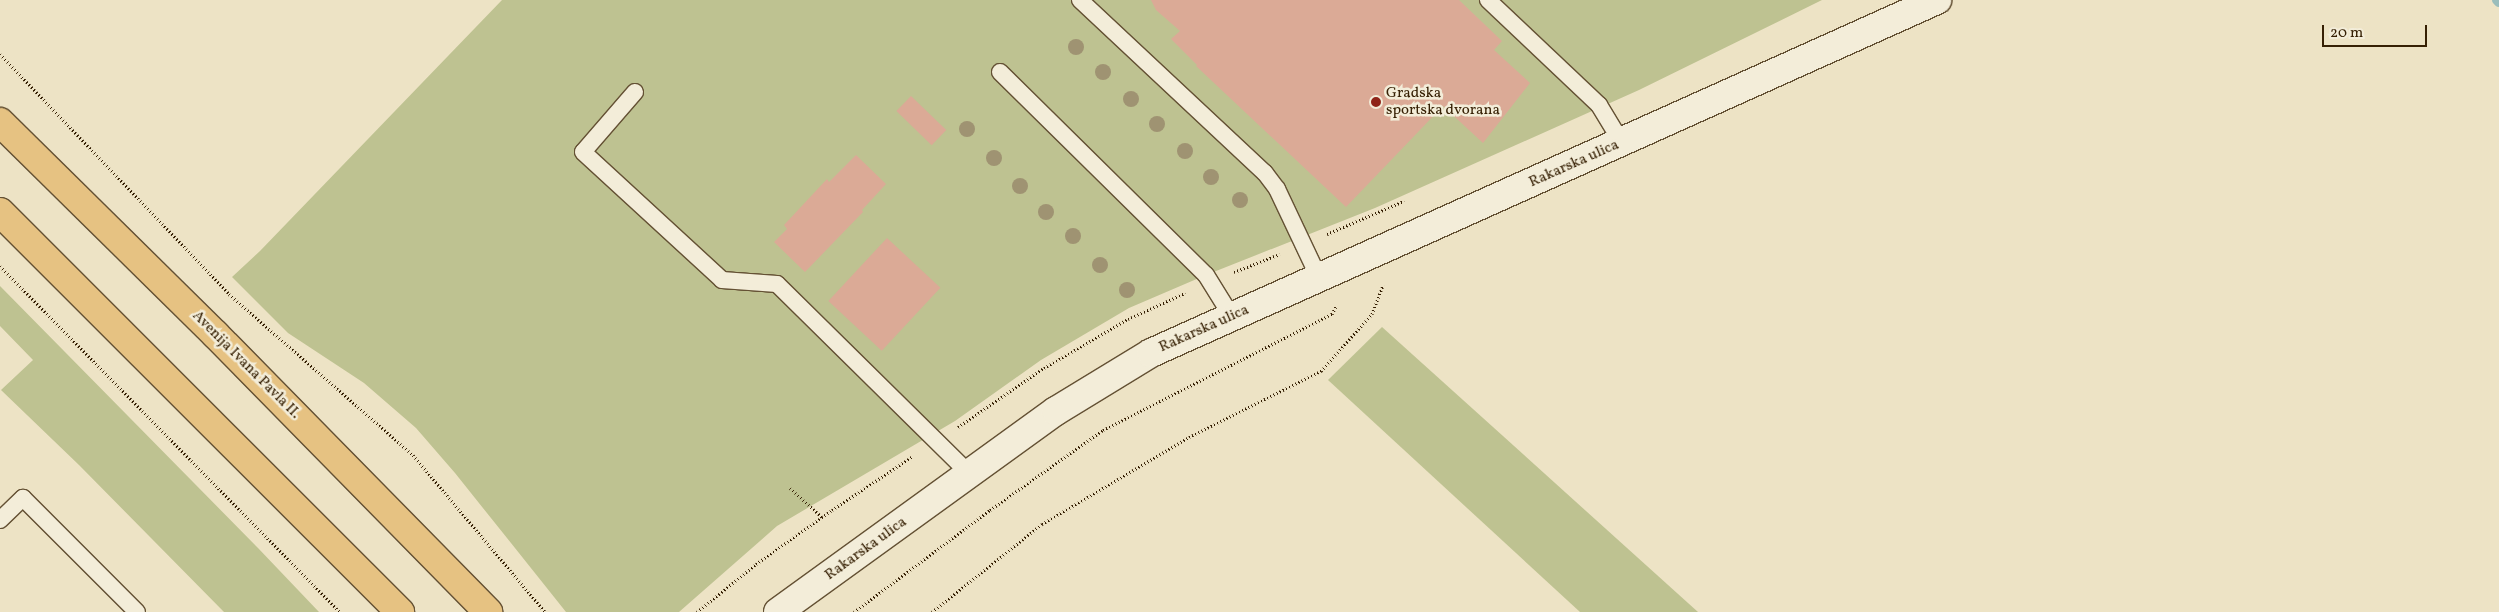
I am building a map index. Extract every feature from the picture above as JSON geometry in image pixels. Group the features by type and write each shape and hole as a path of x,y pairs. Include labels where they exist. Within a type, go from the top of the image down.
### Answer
{"main road":[{"name":"Rakarska ulica","path":"778,612 1056,411 1151,353 1937,0"},
{"name":"Avenija Ivana Pavla II.","path":"0,122 215,334 488,612"},
{"path":"0,212 400,612"}],"lane":[{"path":"1080,0 1265,173 1277,189 1319,278"},
{"path":"1488,0 1599,105 1622,143"},
{"path":"1000,72 1206,275 1232,317"},
{"path":"635,92 583,152 722,280 777,284 970,474"},
{"path":"0,520 23,498 137,612"}],"path":[{"path":"0,54 229,294 413,455 545,612"},
{"path":"932,612 1042,524 1189,437 1321,371 1372,314 1399,242"},
{"path":"854,612 990,510 1103,430 1332,314 1355,262"},
{"path":"0,266 340,612"},
{"path":"790,488 822,517"}],"green space":[{"path":"502,0 1822,0 1639,90 1375,208 1206,275 1129,308 1041,360 955,421 777,526 679,612 566,612 455,473 416,428 364,383 288,333 232,277 260,251"},
{"path":"0,286 319,612 224,612 79,465 1,390 33,360 0,326"},
{"path":"1382,327 1698,612 1580,612 1328,380"}],"building":[{"name":"Gradska sportska dvorana","path":"1151,0 1459,0 1502,41 1494,50 1530,83 1483,143 1443,106 1346,207 1196,66 1171,39 1180,31 1156,10"},
{"path":"911,96 946,130 932,145 896,111"},
{"path":"856,155 886,184 862,210 863,212 805,272 774,242 787,229 784,225 827,179 829,182"},
{"path":"887,238 940,288 882,351 828,301"}],"place":[{"name":"Gradska sportska dvorana","path":"1376,102"}]}
